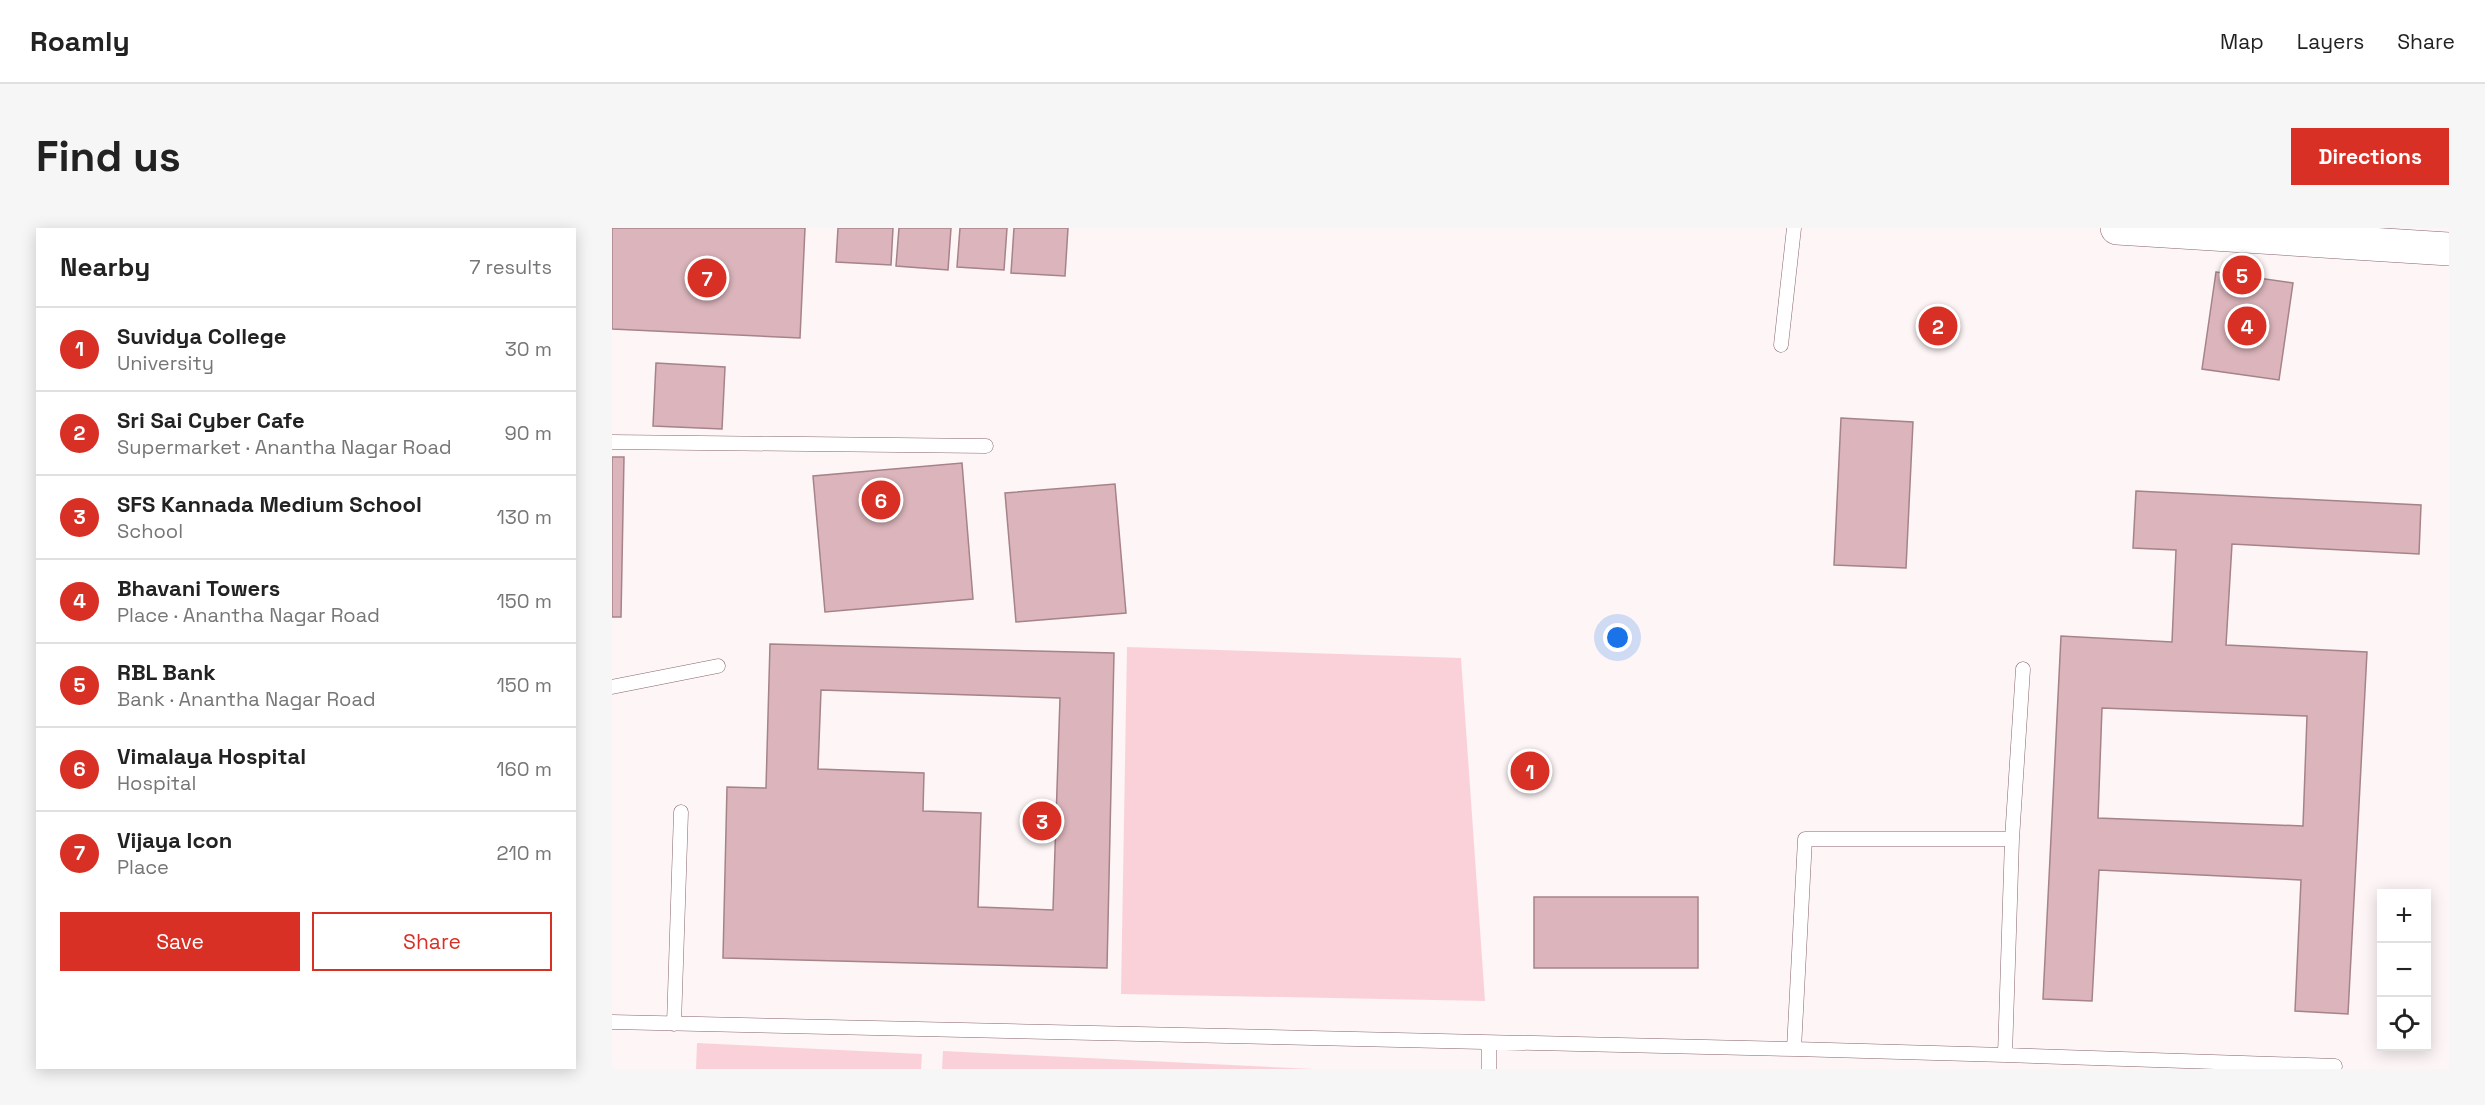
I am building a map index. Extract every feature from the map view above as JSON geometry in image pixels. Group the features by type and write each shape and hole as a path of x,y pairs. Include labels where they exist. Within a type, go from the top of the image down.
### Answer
{"street":[{"path":"2116,228 2449,249"}],"lane":[{"path":"1781,345 1794,228"},
{"path":"612,442 986,446"},
{"path":"612,687 718,666"},
{"path":"2005,1055 2012,839 2023,669"},
{"path":"674,1024 681,812"},
{"path":"1794,1049 1805,839 2012,839"},
{"path":"612,1022 1794,1049 2335,1066"},
{"path":"1489,1043 1489,1069"}],"shaded area":[{"path":"1127,647 1461,658 1485,1001 1121,994"},
{"path":"697,1043 922,1054 921,1069 696,1069"},
{"path":"943,1051 1313,1069 942,1069"}],"building":[{"path":"612,228 805,228 800,338 612,329"},
{"path":"838,228 893,228 891,265 836,262"},
{"path":"899,228 951,228 948,270 896,266"},
{"path":"960,228 1007,228 1004,270 957,267"},
{"path":"1014,228 1068,228 1065,276 1011,273"},
{"path":"2216,272 2293,283 2279,380 2202,369"},
{"path":"656,363 725,367 722,429 653,426"},
{"path":"1841,418 1913,422 1906,568 1834,565"},
{"path":"612,457 624,457 621,617 612,617"},
{"path":"962,463 973,599 825,612 813,476"},
{"path":"1115,484 1126,613 1016,622 1005,493"},
{"path":"2136,491 2421,505 2419,554 2232,544 2226,645 2367,652 2348,1014 2295,1011 2301,880 2099,870 2092,1001 2043,999 2061,636 2172,642 2176,550 2133,548","holes":["2102,708 2307,716 2303,826 2098,818"]},
{"path":"770,644 1114,653 1107,968 723,958 727,787 766,788","holes":["821,690 1060,698 1053,910 978,907 981,813 923,811 924,773 818,769"]},
{"path":"1534,897 1698,897 1698,968 1534,968"}],"place":[{"name":"RBL Bank","path":"2242,275"},
{"name":"Vijaya Icon","path":"707,278"},
{"name":"Sri Sai Cyber Cafe","path":"1938,326"},
{"name":"Bhavani Towers","path":"2247,326"},
{"name":"Vimalaya Hospital","path":"881,500"},
{"name":"Suvidya College","path":"1530,771"},
{"name":"SFS Kannada Medium School","path":"1042,821"}]}
